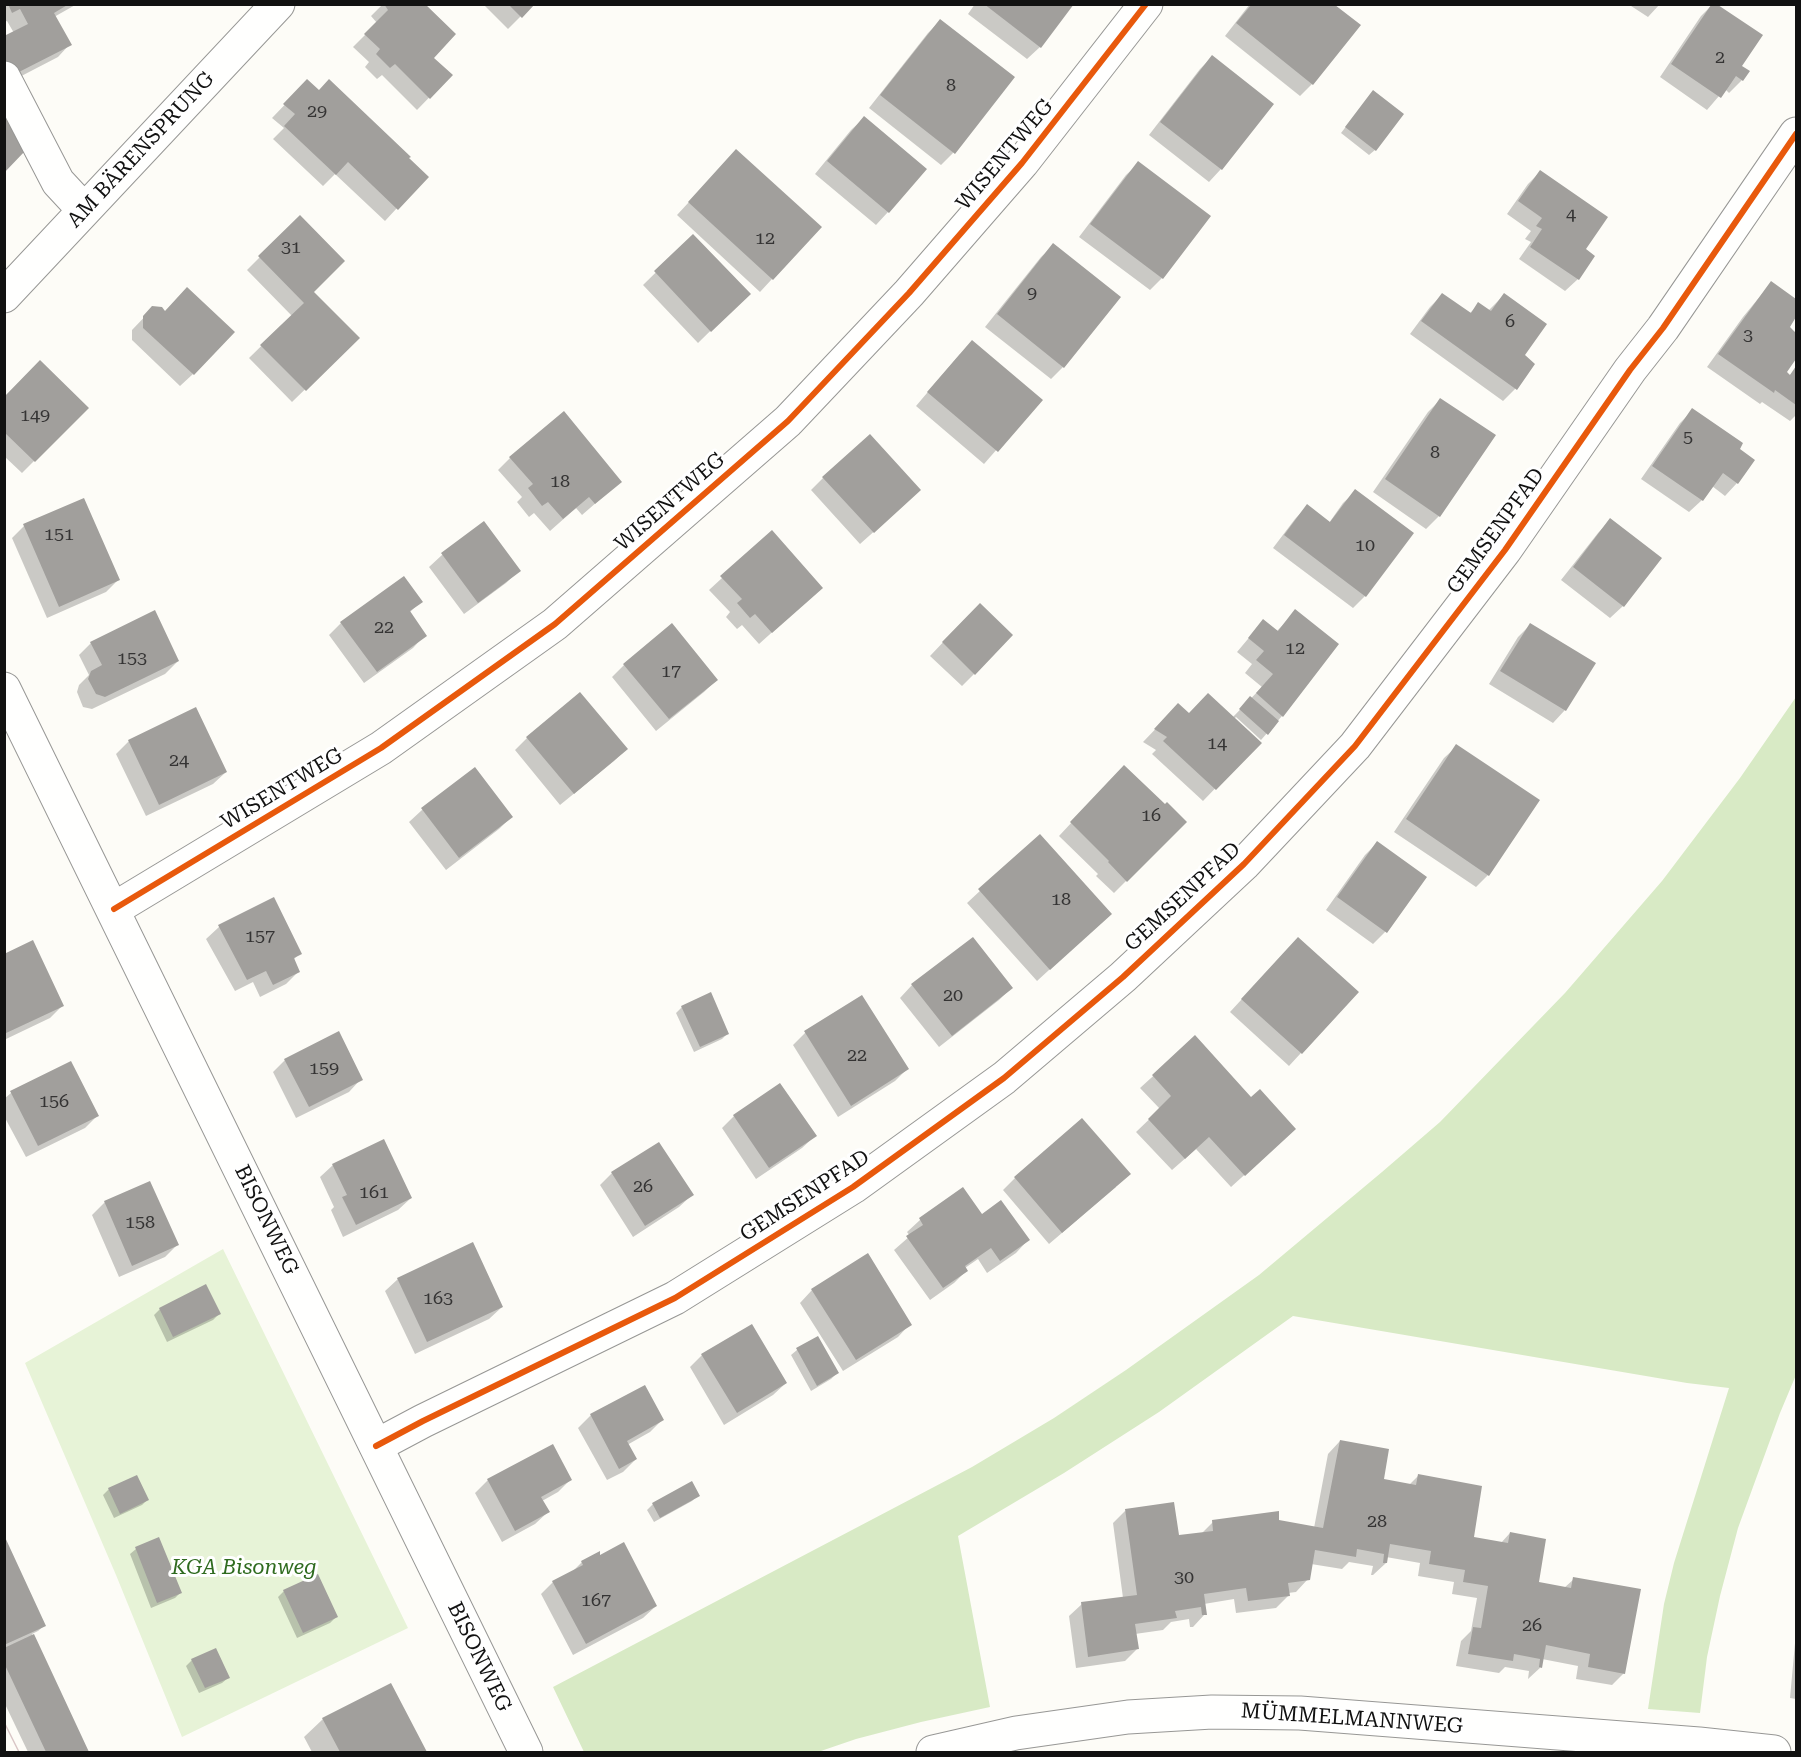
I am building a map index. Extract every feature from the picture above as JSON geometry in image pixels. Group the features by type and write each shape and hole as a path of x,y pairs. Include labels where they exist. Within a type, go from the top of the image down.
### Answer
{"street":[{"name":"AM BÄRENSPRUNG","path":"4,296 278,4"},
{"name":"WISENTWEG","path":"114,909 381,748 555,624 779,429 909,293 1023,163 1146,4"},
{"path":"4,78 58,182 84,210"},
{"name":"GEMSENPFAD","path":"376,1446 675,1298 833,1200 863,1181 1004,1078 1123,977 1244,864 1355,746 1505,550 1797,134"},
{"name":"BISONWEG","path":"4,689 526,1752"},
{"name":"MÜMMELMANNWEG","path":"933,1752 1016,1733 1128,1717 1212,1712 1300,1713 1699,1744 1774,1752"}],"green space":[{"path":"1796,697 1796,1375 1738,1528 1707,1657 1700,1713 1648,1709 1664,1604 1674,1563 1729,1388 1687,1383 1293,1316 1159,1412 1064,1473 958,1536 990,1707 856,1739 818,1752 584,1752 553,1687 972,1467 1054,1418 1126,1370 1259,1275 1440,1122 1565,993 1662,881 1740,778"},
{"name":"KGA Bisonweg","path":"223,1249 408,1628 182,1737 116,1575 25,1363"}],"building":[{"path":"8,4 69,4 54,13 72,45 19,72 4,69 4,36 28,24 20,9 12,13"},
{"path":"384,4 425,4 456,34 434,58 453,75 430,99 395,64 390,68 376,54 380,49 364,34 388,10"},
{"path":"508,4 535,4 522,18"},
{"path":"984,4 1074,4 1041,48"},
{"path":"1251,5 1335,5 1361,25 1313,85 1236,23"},
{"path":"1711,5 1718,5 1763,35 1742,66 1750,71 1743,81 1736,76 1721,98 1671,64"},
{"path":"940,19 1015,77 955,154 880,95"},
{"path":"1212,55 1274,104 1222,170 1160,122"},
{"path":"307,79 319,90 329,79 429,177 398,210 348,162 336,175 284,126 295,114 283,104"},
{"path":"1373,90 1404,114 1376,151 1345,127"},
{"path":"4,109 25,151 4,173"},
{"path":"864,116 927,169 889,213 827,161"},
{"path":"736,149 822,227 773,280 688,202"},
{"path":"1138,161 1211,216 1163,279 1090,224"},
{"path":"1540,170 1608,217 1586,249 1595,256 1579,280 1530,247 1542,229 1536,226 1542,218 1518,201"},
{"path":"300,215 345,261 314,292 360,338 306,391 260,345 304,303 258,256"},
{"path":"693,234 751,294 711,332 654,271"},
{"path":"1053,243 1121,297 1064,368 997,314"},
{"path":"1771,281 1796,299 1796,317 1790,327 1796,333 1796,359 1787,372 1790,375 1796,366 1796,405 1775,390 1774,393 1718,354"},
{"path":"187,287 235,332 194,375 143,328 143,316 152,306 162,307 165,311"},
{"path":"1442,293 1471,313 1478,302 1491,311 1504,293 1547,324 1525,355 1535,364 1517,390 1421,321"},
{"path":"972,340 1043,400 998,452 927,392"},
{"path":"40,360 89,408 35,462 4,432 4,397"},
{"path":"1440,398 1496,435 1440,517 1385,479"},
{"path":"1692,408 1743,443 1740,449 1755,460 1738,484 1723,473 1703,501 1652,466"},
{"path":"564,411 622,482 595,504 589,497 563,519 548,502 542,506 528,488 533,484 509,457"},
{"path":"870,434 921,490 874,533 822,477"},
{"path":"1355,489 1414,533 1366,597 1284,535 1307,504 1330,522"},
{"path":"84,498 120,580 59,607 23,524"},
{"path":"1610,518 1662,558 1624,607 1573,567"},
{"path":"484,521 521,571 478,603 441,553"},
{"path":"772,530 823,588 772,633 755,614 750,618 737,603 742,599 720,576"},
{"path":"404,576 423,602 410,611 427,636 377,672 340,622"},
{"path":"980,603 1013,635 975,675 942,642"},
{"path":"1295,609 1339,644 1283,717 1256,693 1273,674 1256,660 1264,651 1248,638 1263,619 1278,631"},
{"path":"155,610 179,661 105,697 96,694 88,679 91,671 102,665 90,642"},
{"path":"672,623 718,680 669,719 623,664"},
{"path":"1530,623 1596,663 1566,711 1500,671"},
{"path":"580,692 628,749 574,794 526,737"},
{"path":"1208,693 1262,743 1216,790 1163,741 1167,737 1154,729 1178,703 1189,713"},
{"path":"1250,696 1279,721 1268,735 1239,709"},
{"path":"196,707 227,772 159,805 128,740"},
{"path":"1456,744 1540,800 1489,876 1406,819"},
{"path":"1124,765 1187,822 1127,882 1070,822"},
{"path":"475,767 513,817 459,858 421,808"},
{"path":"1040,834 1112,914 1050,970 978,889"},
{"path":"1377,841 1427,877 1387,933 1337,897"},
{"path":"274,897 302,954 294,958 300,972 273,985 266,971 247,980 218,925"},
{"path":"973,937 1013,988 952,1036 911,984"},
{"path":"1298,937 1359,992 1302,1054 1241,999"},
{"path":"33,940 64,1006 4,1034 4,954"},
{"path":"711,992 729,1034 700,1047 681,1006"},
{"path":"862,995 909,1069 851,1106 804,1031"},
{"path":"339,1031 363,1080 309,1107 284,1059"},
{"path":"1195,1035 1251,1097 1260,1089 1296,1129 1245,1176 1209,1137 1185,1159 1148,1119 1171,1096 1152,1075"},
{"path":"71,1061 99,1116 38,1146 10,1091"},
{"path":"780,1083 817,1136 769,1168 733,1115"},
{"path":"1082,1118 1131,1174 1062,1233 1014,1177"},
{"path":"384,1139 412,1198 356,1225 342,1197 347,1195 332,1164"},
{"path":"659,1142 694,1195 645,1226 611,1172"},
{"path":"150,1181 179,1245 132,1266 104,1201"},
{"path":"963,1187 982,1214 1001,1200 1030,1240 1000,1261 991,1248 965,1266 968,1271 943,1288 906,1236 923,1225 919,1218"},
{"path":"473,1242 503,1307 427,1342 397,1278"},
{"path":"868,1253 912,1325 856,1360 811,1289"},
{"path":"206,1284 221,1314 173,1337 159,1308"},
{"path":"752,1324 787,1383 737,1413 701,1354"},
{"path":"818,1336 839,1373 817,1386 796,1348"},
{"path":"645,1385 664,1420 627,1441 637,1459 619,1469 590,1414"},
{"path":"1340,1440 1389,1449 1384,1479 1416,1485 1418,1474 1482,1486 1474,1537 1508,1543 1510,1532 1546,1539 1539,1582 1571,1588 1573,1577 1641,1589 1625,1674 1588,1667 1590,1654 1546,1645 1542,1668 1539,1667 1540,1659 1514,1654 1513,1661 1468,1654 1473,1627 1481,1628 1488,1586 1463,1582 1465,1570 1429,1564 1431,1551 1390,1544 1387,1563 1383,1563 1384,1554 1357,1549 1356,1557 1315,1550 1310,1580 1288,1583 1290,1596 1248,1601 1246,1588 1204,1594 1207,1615 1202,1615 1201,1607 1175,1611 1177,1618 1135,1624 1139,1649 1088,1657 1081,1602 1137,1595 1125,1509 1174,1502 1179,1535 1213,1531 1212,1520 1279,1511 1279,1520 1323,1528"},
{"path":"553,1444 572,1480 541,1497 550,1512 515,1531 487,1479"},
{"path":"137,1475 149,1500 120,1514 108,1488"},
{"path":"692,1481 700,1496 660,1518 652,1503"},
{"path":"4,1535 46,1626 4,1645"},
{"path":"159,1537 182,1593 157,1603 135,1547"},
{"path":"624,1542 657,1606 586,1644 552,1581 583,1565 581,1561 600,1551 600,1555"},
{"path":"318,1574 338,1617 303,1633 283,1590"},
{"path":"34,1634 89,1752 46,1752 4,1663 4,1648"},
{"path":"216,1648 230,1678 205,1688 191,1659"},
{"path":"391,1683 427,1752 340,1752 322,1718"}],"tram line":[{"path":"4,1722 19,1752"}],"cycle path":[{"path":"114,909 381,748 555,624 788,421 909,293 1022,163 1146,4"},
{"path":"376,1446 675,1298 853,1187 1004,1078 1123,977 1244,864 1355,746 1505,550 1630,370 1663,328 1796,134"}]}
